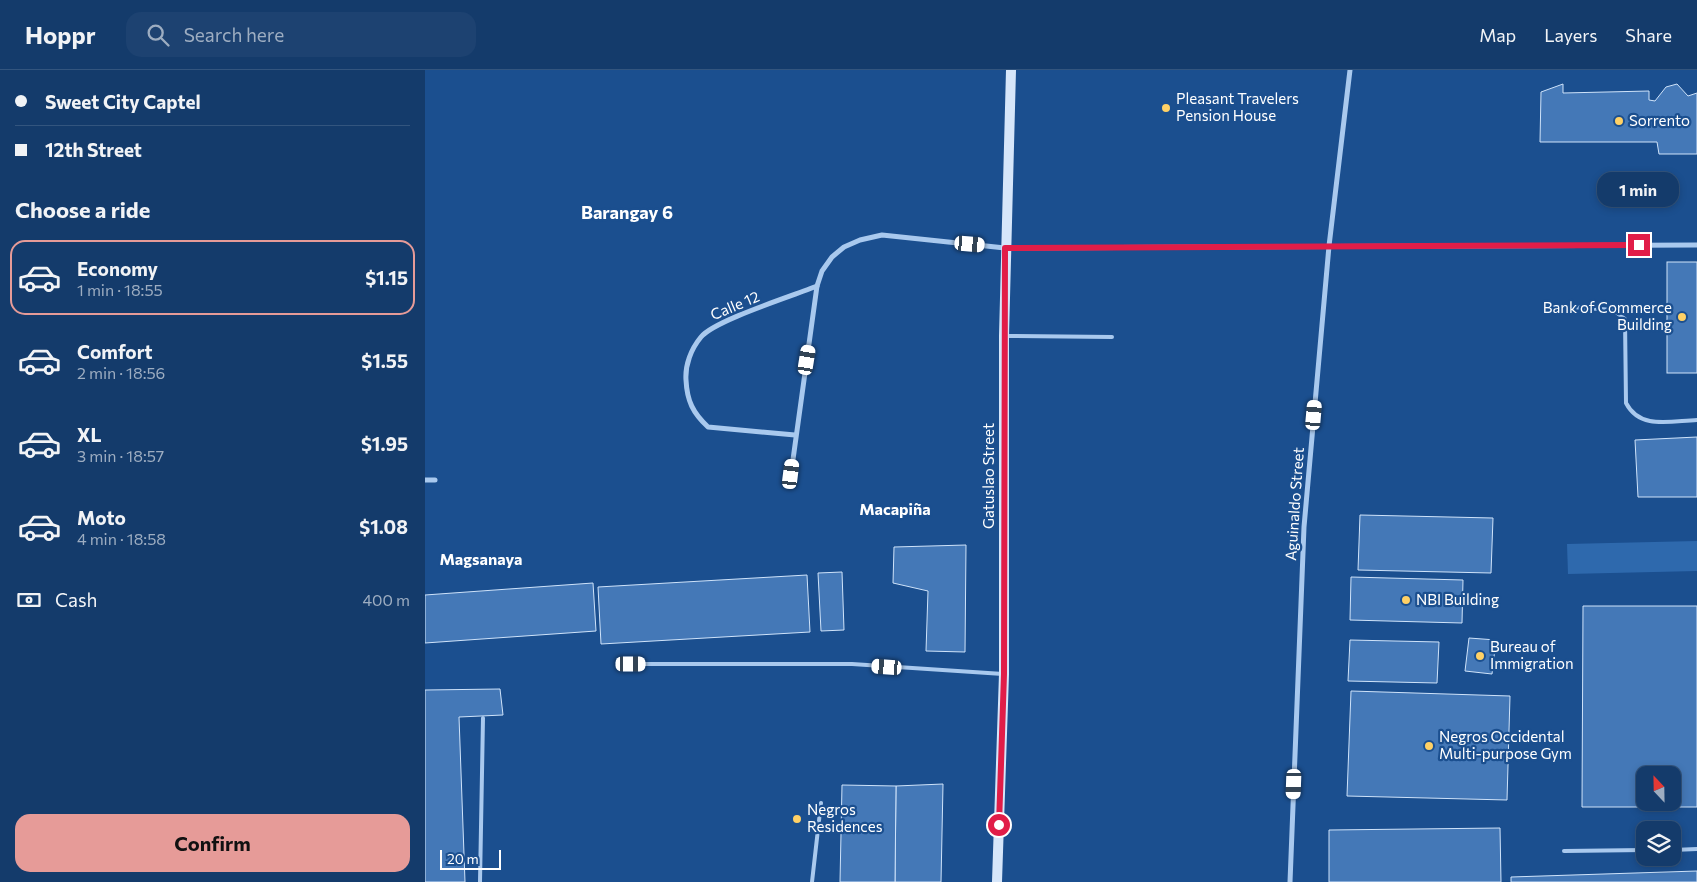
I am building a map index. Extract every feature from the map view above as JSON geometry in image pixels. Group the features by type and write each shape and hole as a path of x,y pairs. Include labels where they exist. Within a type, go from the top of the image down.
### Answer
{"street":[{"name":"Gatuslao Street","path":"997,882 1004,674 1005,248 1011,70"},
{"name":"Aguinaldo Street","path":"1290,882 1304,527 1329,246 1350,70"},
{"path":"791,474 795,434 817,286 822,271 832,257 844,247 860,240 882,235 1005,248 1697,245"},
{"name":"Calle 12","path":"795,434 708,427 695,414 687,396 685,374 691,353 701,336 718,325 817,286"},
{"path":"425,480 435,480"}],"lane":[{"path":"1572,307 1613,310 1625,319 1626,403 1632,414 1646,422 1697,420"},
{"path":"1004,336 1112,337"},
{"path":"631,664 852,664 1004,674"},
{"path":"480,882 483,718"},
{"path":"812,882 821,803"},
{"path":"1681,850 1697,849"},
{"path":"1564,851 1636,850"}],"shaded area":[{"path":"1697,541 1697,571 1568,574 1567,544"}],"building":[{"name":"Sorrento","path":"1563,84 1563,93 1649,91 1649,100 1655,101 1666,87 1677,84 1688,96 1697,93 1697,154 1659,154 1657,142 1540,142 1541,92"},
{"name":"Bank of Commerce Building","path":"1667,262 1697,262 1697,373 1667,373"},
{"path":"1697,437 1697,497 1638,497 1635,440"},
{"path":"1360,515 1493,518 1491,573 1358,570"},
{"path":"966,545 965,652 926,651 928,591 893,583 894,547"},
{"path":"842,572 844,630 821,631 818,573"},
{"path":"807,575 810,632 601,644 598,587"},
{"name":"NBI Building","path":"1351,577 1463,580 1462,623 1350,620"},
{"path":"593,583 596,631 425,643 425,595"},
{"path":"1583,606 1697,606 1697,807 1681,807 1681,766 1636,766 1636,807 1582,807"},
{"name":"Bureau of Immigration","path":"1469,638 1496,640 1492,674 1465,671"},
{"path":"1350,640 1439,642 1437,683 1348,681"},
{"path":"500,689 503,715 459,717 465,882 425,882 425,690"},
{"name":"Negros Occidental Multi-purpose Gym","path":"1351,691 1510,696 1507,800 1347,796"},
{"path":"943,784 941,882 895,882 896,786"},
{"path":"842,785 896,786 895,882 840,882"},
{"path":"1500,828 1501,882 1329,882 1329,830"},
{"path":"1697,871 1697,882 1511,882 1511,877"}],"place":[{"name":"Pleasant Travelers Pension House","path":"1166,108"},
{"name":"Sorrento","path":"1619,121"},
{"name":"Bank of Commerce Building","path":"1682,317"},
{"name":"NBI Building","path":"1406,600"},
{"name":"Bureau of Immigration","path":"1480,656"},
{"name":"Negros Occidental Multi-purpose Gym","path":"1429,746"},
{"name":"Negros Residences","path":"797,819"}],"district":[{"name":"Barangay 6","path":"627,213"},
{"name":"Macapiña","path":"895,509"},
{"name":"Magsanaya","path":"481,559"}],"route":[{"path":"999,825 1004,674 1005,248 1639,245"}]}
